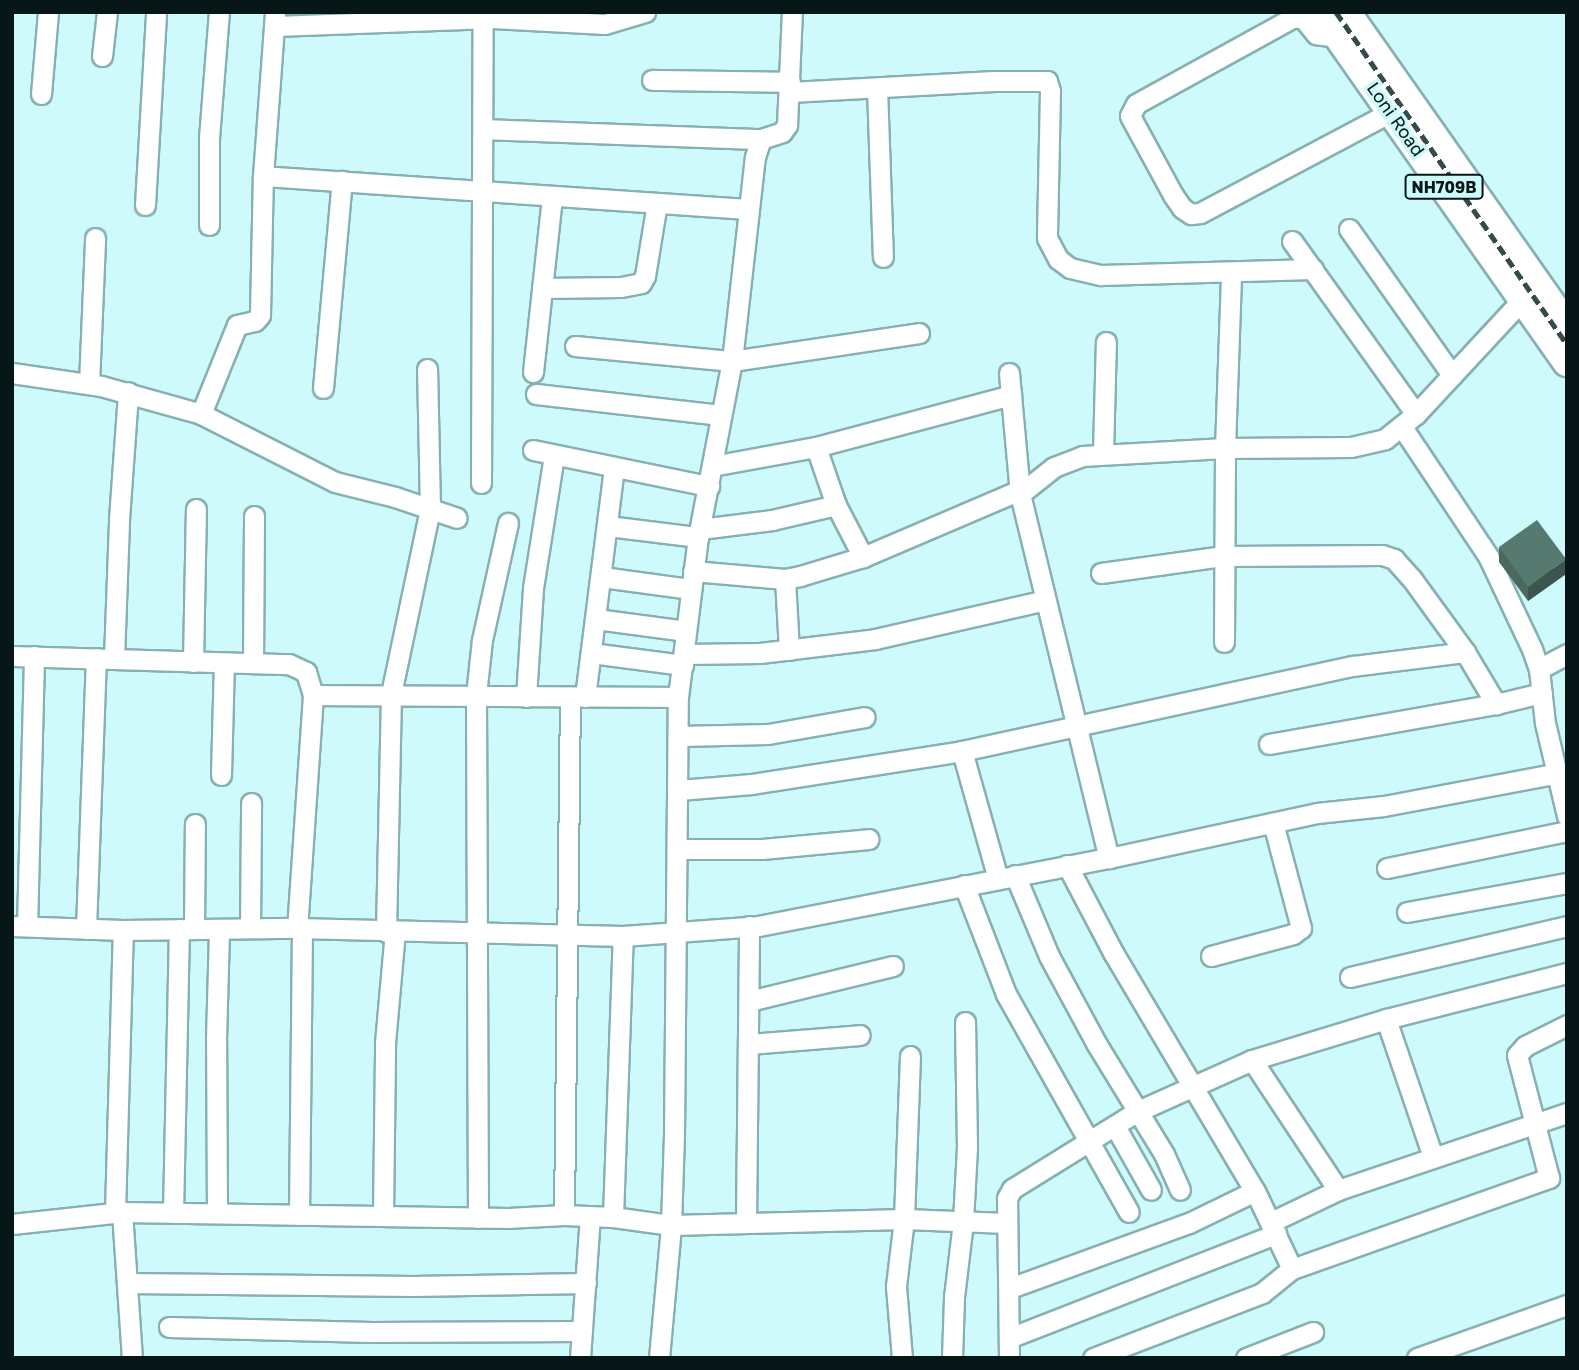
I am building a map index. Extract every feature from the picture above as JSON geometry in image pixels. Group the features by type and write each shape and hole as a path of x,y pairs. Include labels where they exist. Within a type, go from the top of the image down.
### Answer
{"highway":[{"name":"Loni Road","path":"1321,12 1342,25 1567,326"},
{"name":"Loni Road","path":"1342,25 1391,112 1545,297 1567,362"}],"street":[{"path":"41,94 48,12"},
{"path":"102,56 107,12"},
{"path":"145,205 156,12"},
{"path":"209,225 209,138 219,12"},
{"path":"201,414 237,325 256,321 260,315 263,176 275,19 484,15 545,17 605,24 645,12"},
{"path":"484,129 761,139 785,129 790,87 792,12"},
{"path":"481,483 484,15"},
{"path":"1342,25 1322,37 1312,30 1304,19 1294,17 1136,104 1130,116 1172,195 1182,208 1191,214 1200,214 1391,112"},
{"path":"652,80 877,88 1047,81 1050,91 1045,229 1051,249 1058,259 1070,268 1101,275 1312,270"},
{"path":"877,88 883,257"},
{"path":"659,1358 671,1225 678,932 678,697 699,533 732,361 755,157 761,139"},
{"path":"263,176 749,209"},
{"path":"323,388 342,181"},
{"path":"533,372 552,197"},
{"path":"542,288 641,283 645,276 657,203"},
{"path":"1349,229 1452,375"},
{"path":"89,384 95,238"},
{"path":"1292,241 1409,421 1488,556 1539,669 1567,816"},
{"path":"1224,642 1225,448 1231,272"},
{"path":"602,577 785,579 863,557 1013,493 1020,494 1066,461 1103,453 1351,447 1385,439 1409,421 1452,375 1545,297"},
{"path":"575,346 732,361 919,333"},
{"path":"1103,453 1106,342"},
{"path":"383,1216 385,1043 390,932 391,694 430,509 427,369"},
{"path":"12,373 128,392 201,414 335,482 457,518"},
{"path":"1009,373 1020,494 1109,858"},
{"path":"86,929 105,658 128,392"},
{"path":"536,394 721,415"},
{"path":"533,450 614,467 711,476 1011,395"},
{"path":"816,447 836,505 863,557"},
{"path":"526,697 533,588 554,456"},
{"path":"564,1215 577,697 591,653 614,467"},
{"path":"608,526 699,533 836,505"},
{"path":"193,662 196,509"},
{"path":"253,663 254,516"},
{"path":"478,1218 476,695 482,640 508,523"},
{"path":"1101,573 1224,556 1382,555 1394,559 1412,579 1465,652 1496,704"},
{"path":"785,579 789,650"},
{"path":"591,653 683,660 789,650 915,631 1045,600"},
{"path":"596,619 686,631"},
{"path":"679,790 752,784 962,751 1353,666 1465,652"},
{"path":"1539,669 1567,654"},
{"path":"12,656 253,663 299,667 311,680 313,695 299,928 299,1214"},
{"path":"34,656 20,926 123,930 299,928 569,936 623,936 749,926 1109,858 1317,813 1471,791 1558,774"},
{"path":"221,775 224,663"},
{"path":"1269,744 1496,704 1542,693"},
{"path":"313,695 678,697"},
{"path":"680,736 768,734 865,717"},
{"path":"962,751 1006,877 1048,956 1164,1154 1180,1190"},
{"path":"250,928 251,803"},
{"path":"1211,956 1293,934 1301,928 1273,823"},
{"path":"173,1213 186,929 195,824"},
{"path":"1387,868 1567,831"},
{"path":"678,849 762,849 869,839"},
{"path":"1067,865 1114,954 1255,1191 1292,1269"},
{"path":"1407,912 1567,883"},
{"path":"964,885 1006,994 1129,1212"},
{"path":"746,1222 749,926"},
{"path":"1350,976 1567,926"},
{"path":"217,1213 216,1039 219,929"},
{"path":"123,930 118,1212 127,1283 132,1358"},
{"path":"613,1217 623,936"},
{"path":"749,1001 893,966"},
{"path":"1009,1358 1007,1198 1012,1189 1138,1111 1190,1085 1252,1060 1386,1019 1567,973"},
{"path":"1386,1019 1433,1157"},
{"path":"952,1358 954,1297 964,1221 967,1148 965,1022"},
{"path":"1093,1358 1262,1293 1292,1269 1547,1180 1551,1174 1517,1055 1525,1046 1567,1025"},
{"path":"749,1044 860,1035"},
{"path":"902,1358 896,1304 904,1219 910,1056"},
{"path":"1252,1060 1338,1191"},
{"path":"1009,1338 1273,1228 1338,1191 1567,1113"},
{"path":"1115,1126 1151,1190"},
{"path":"1010,1288 1189,1223 1255,1191"},
{"path":"12,1224 118,1212 478,1218 564,1215 613,1217 671,1225 904,1219 1007,1223"},
{"path":"580,1358 590,1216"},
{"path":"127,1283 413,1286 586,1283"},
{"path":"1417,1358 1567,1305"},
{"path":"169,1327 370,1332 582,1331"},
{"path":"1246,1358 1313,1332"}],"building":[{"path":"1537,520 1566,559 1528,587 1499,547"}],"railway":[{"path":"1336,12 1567,344"}]}
